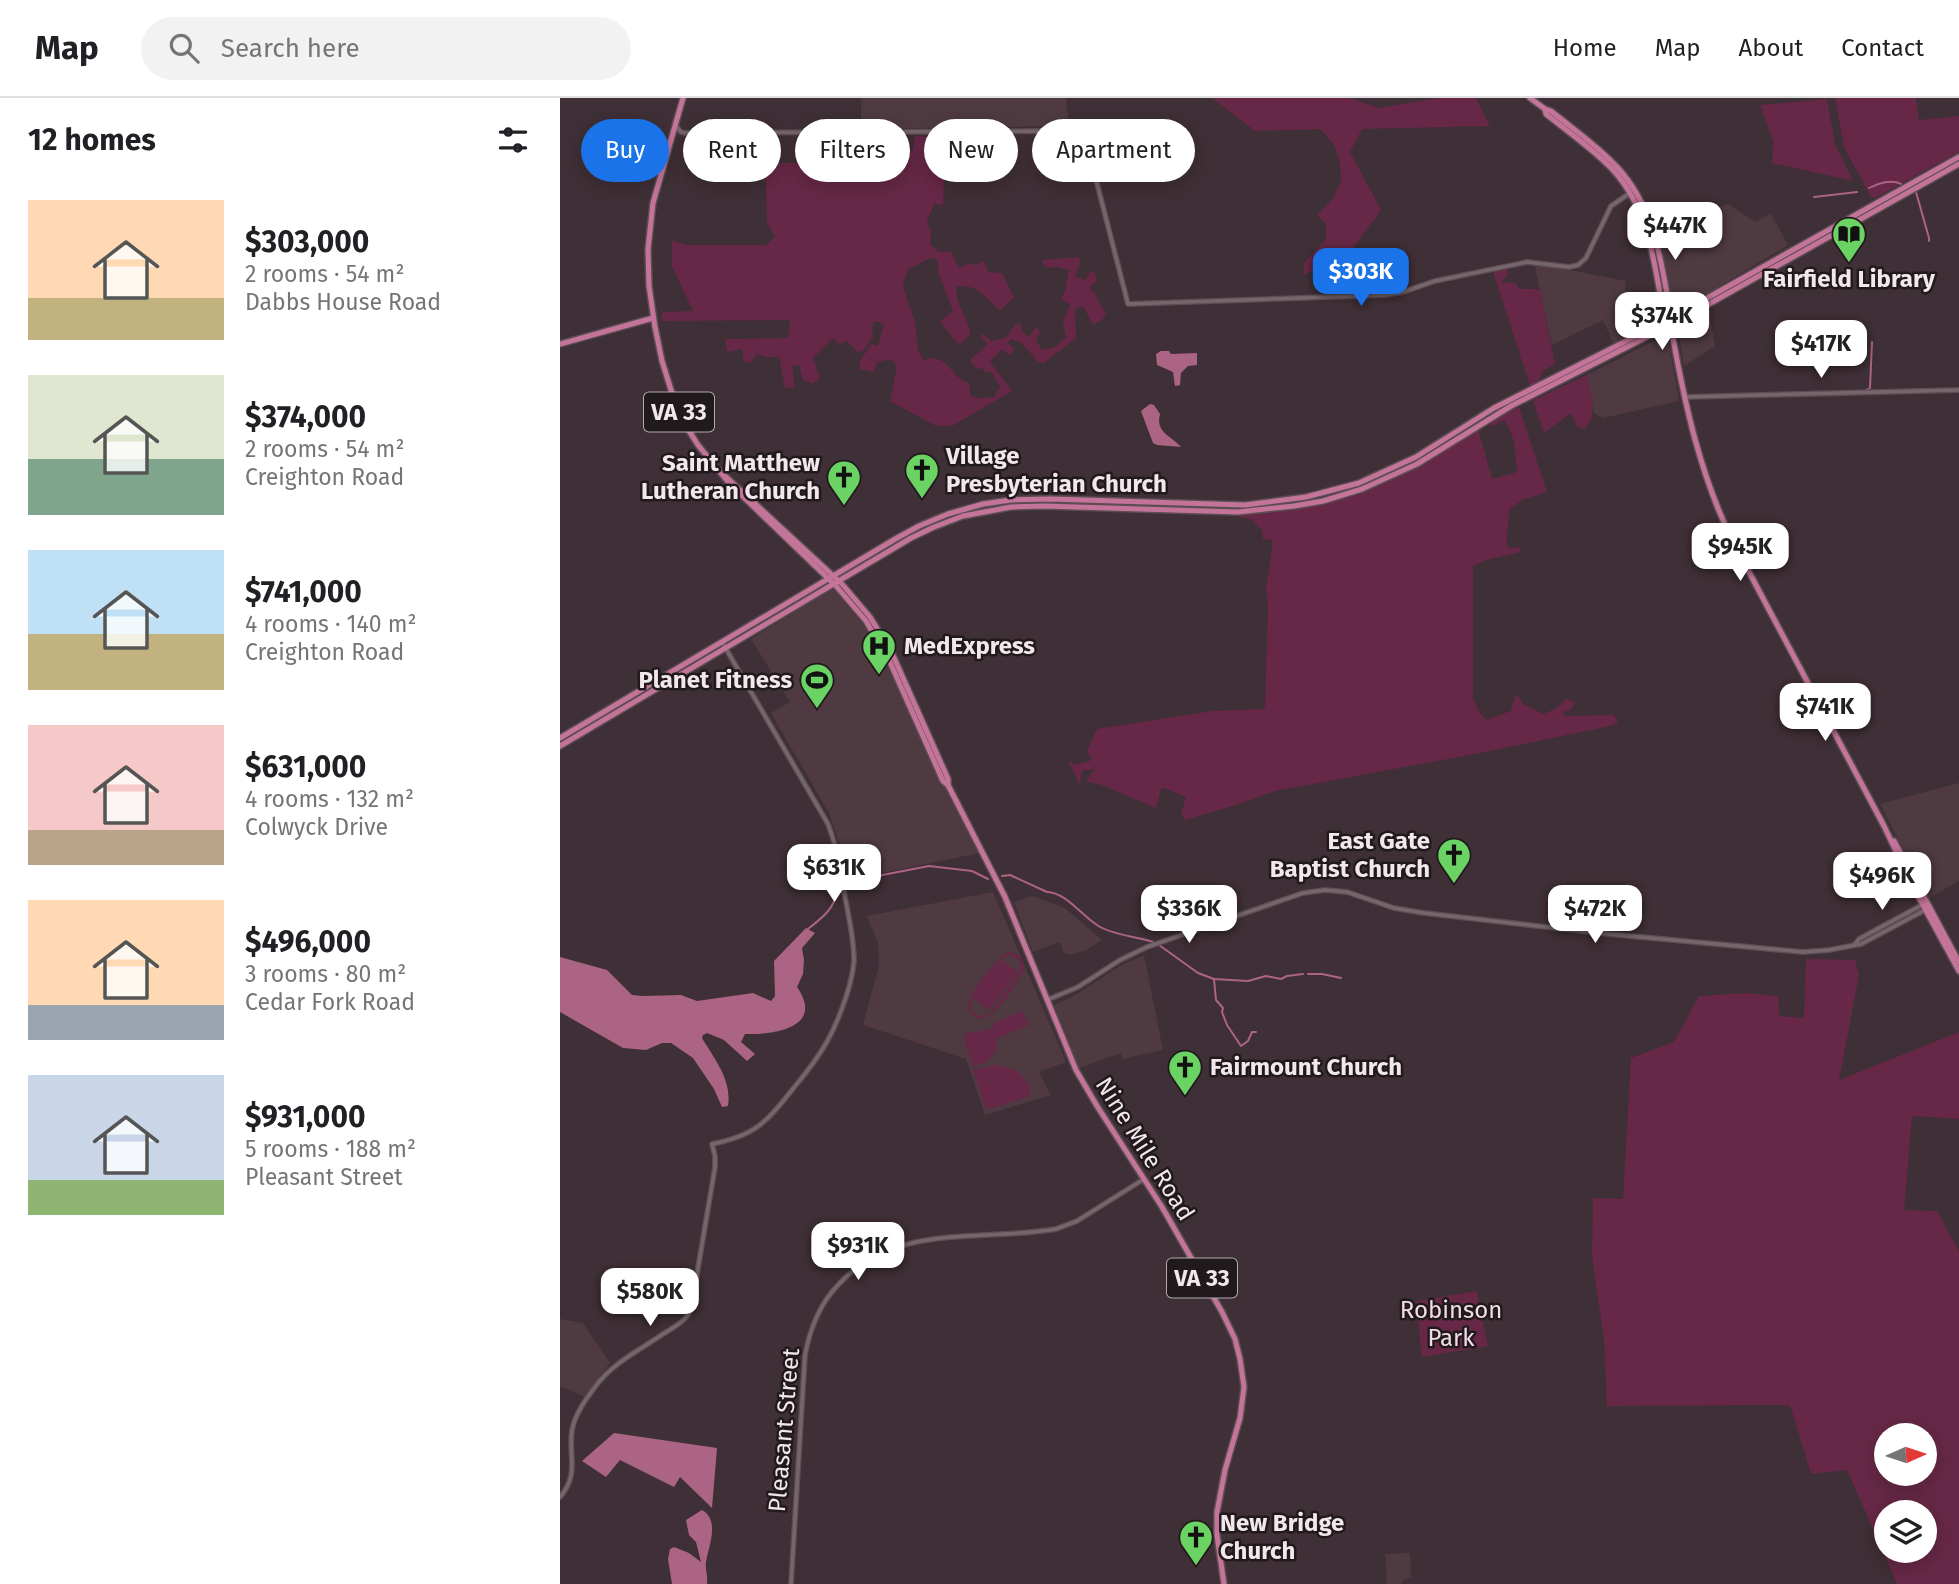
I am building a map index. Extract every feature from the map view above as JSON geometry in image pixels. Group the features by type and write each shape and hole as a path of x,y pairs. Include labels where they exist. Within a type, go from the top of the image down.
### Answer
{"main road":[{"name":"Nine Mile Road","path":"684,98 651,219 648,264 653,318 662,360 682,418 698,445 735,490 834,580 870,617 888,646 948,779 948,785 1005,897 1078,1074 1144,1179 1225,1317 1234,1337 1243,1378 1242,1405 1219,1492 1217,1512 1217,1538 1223,1584"},
{"path":"1530,98 1607,164 1632,191 1651,223 1660,250 1670,311 1669,323 1685,397 1702,467 1721,517 1885,829 1900,850 1959,971"},
{"path":"1669,323 1959,157"},
{"path":"560,746 781,607 928,530 963,516 997,509 1044,506 1238,512 1294,506 1348,494 1377,483 1417,464 1511,406 1959,164"},
{"path":"560,344 653,318"},
{"path":"560,738 723,645 773,620 834,580"},
{"path":"773,620 774,614 781,607"},
{"path":"1926,906 1959,962"}],"street":[{"path":"675,125 685,133 1056,131 1079,143 1091,160 1128,304 1386,295 1435,281 1527,262 1569,267 1578,265 1586,258 1611,206 1632,191"},
{"path":"1685,397 1959,390"},
{"path":"560,1497 569,1484 572,1470 574,1422 596,1386 612,1368 690,1313 714,1177 716,1160 712,1144 743,1136 762,1125 817,1059 837,1022 854,960 839,861 828,824 723,645"},
{"path":"1047,1000 1078,987 1119,960 1147,947 1303,892 1336,890 1394,908 1424,913 1803,952 1855,944 1859,939 1926,906"},
{"name":"Pleasant Street","path":"791,1584 806,1355 815,1320 834,1289 862,1263 893,1247 922,1240 1056,1229 1077,1221 1144,1179"}],"shaded area":[{"path":"861,98 1066,98 1068,119 1032,119 1032,127 1018,127 1018,119 924,119 924,128 910,128 910,119 861,119"},
{"path":"1728,204 1755,222 1771,214 1788,245 1678,311 1673,310 1657,227"},
{"path":"1534,263 1626,281 1624,298 1657,294 1662,319 1614,345 1603,320 1552,345"},
{"path":"1709,309 1715,346 1684,366 1679,324"},
{"path":"1663,336 1669,343 1679,401 1603,418 1594,413 1587,375"},
{"path":"1169,351 1171,354 1197,353 1197,365 1188,366 1181,373 1180,385 1175,386 1173,372 1157,365 1156,354"},
{"path":"1150,404 1154,405 1160,414 1162,430 1181,447 1153,443 1141,411"},
{"path":"833,588 870,633 980,853 846,880 840,845 829,813 771,713 790,702 751,639"},
{"path":"1959,783 1959,881 1929,898 1880,804"},
{"path":"993,892 1066,1062 1039,1072 1051,1095 985,1115 966,1059 863,1025 879,965 878,943 867,916"},
{"path":"1032,896 1065,908 1102,940 1086,950 1070,955 1064,953 1060,942 1033,952 1014,902"},
{"path":"806,928 815,933 802,948 803,974 797,987 804,1001 805,1011 801,1020 793,1026 770,1033 745,1034 741,1042 755,1054 747,1061 724,1040 707,1033 703,1035 702,1038 725,1079 728,1106 722,1107 714,1089 693,1058 671,1043 662,1043 646,1050 623,1048 560,1012 560,957 607,970 632,995 681,995 697,1001 753,993 771,1001 775,996 774,961"},
{"path":"1144,955 1163,1050 1122,1059 1121,1053 1079,1068 1054,1005"},
{"path":"560,1319 583,1323 610,1363 584,1397 560,1387"},
{"path":"614,1433 717,1448 712,1508 680,1477 674,1487 620,1460 606,1477 582,1461"},
{"path":"702,1510 711,1520 712,1526 706,1562 707,1584 672,1584 668,1559 670,1549 674,1547 689,1553 701,1562 696,1542 689,1535 686,1520"},
{"path":"1410,1553 1411,1577 1401,1584 1387,1584 1385,1554"}],"green space":[{"path":"1212,98 1350,98 1379,108 1438,98 1476,98 1490,126 1362,129 1350,152 1381,210 1352,249 1304,275 1304,263 1326,239 1326,224 1317,215 1332,200 1341,181 1340,164 1334,144 1320,129 1255,131"},
{"path":"1835,98 1916,98 1919,120 1959,116 1959,152 1875,198 1871,197 1844,147"},
{"path":"1827,99 1835,144 1853,181 1772,163 1773,141 1760,105"},
{"path":"915,136 924,137 924,182 944,182 943,205 934,204 927,221 931,233 930,245 940,252 951,251 958,267 984,261 988,272 1002,273 1014,297 1001,310 974,289 956,287 970,335 960,344 940,321 953,311 939,274 937,259 930,258 908,270 903,286 923,360 932,358 944,362 962,380 969,383 971,396 994,397 1000,387 991,371 986,373 983,369 976,368 970,360 988,344 980,336 983,334 991,341 1005,338 1015,325 1020,323 1022,331 1029,337 1037,326 1040,333 1036,340 1042,350 1055,347 1066,337 1063,322 1070,304 1061,299 1069,270 1047,268 1042,263 1043,260 1079,257 1080,263 1075,276 1085,280 1090,272 1094,271 1097,281 1091,285 1091,291 1106,314 1102,320 1093,325 1083,306 1075,309 1076,338 1044,363 1038,362 1022,343 1011,339 1008,343 1015,349 1009,355 1002,349 990,362 1012,391 952,426 936,426 890,401 897,366 891,359 878,362 873,372 860,369 860,361 871,344 878,346 884,324 874,321 873,336 864,350 858,353 847,341 838,344 833,338 813,358 820,378 812,384 803,380 799,365 792,366 795,387 785,388 779,357 757,354 750,363 744,362 742,348 727,351 725,339 788,338 790,320 661,321 662,312 693,311 672,266 672,240 686,245 766,245 775,237 767,222 766,182 781,182 781,163 795,163 795,182 910,182 910,152 913,150"},
{"path":"1507,268 1507,277 1502,282 1516,283 1521,289 1540,290 1555,364 1543,371 1539,381 1530,386 1493,271"},
{"path":"1587,375 1593,404 1589,424 1584,429 1577,427 1571,413 1544,433 1533,400"},
{"path":"1519,407 1547,492 1522,500 1509,510 1508,548 1519,547 1521,552 1486,560 1473,566 1473,697 1486,720 1511,711 1515,695 1521,699 1522,704 1543,714 1555,709 1566,699 1575,702 1571,710 1562,712 1566,716 1614,715 1618,722 1491,751 1275,791 1185,820 1181,813 1186,797 1165,788 1161,789 1156,808 1086,781 1095,769 1082,771 1080,785 1068,761 1076,765 1092,760 1087,751 1097,729 1213,711 1265,709 1268,608 1266,589 1273,543 1271,539 1263,540 1262,530 1252,520 1240,515 1318,503 1378,486 1422,464 1478,428 1492,479 1517,472 1514,445 1508,426 1504,420 1493,426 1488,422"},
{"path":"1009,952 1022,959 1023,973 998,1008 990,1015 975,1017 968,1008 969,1002 990,968","holes":["1010,955 1020,961 1020,972 990,1013 982,1016 975,1014 971,1009 972,998 989,1010 1018,972 1002,960 983,984 1002,958"]},
{"path":"1806,959 1855,960 1859,975 1839,1080 1959,1032 1959,1119 1912,1116 1904,1210 1937,1211 1959,1251 1959,1584 1897,1584 1888,1563 1937,1563 1937,1500 1874,1500 1874,1532 1847,1470 1811,1474 1790,1405 1607,1406 1604,1339 1592,1256 1593,1198 1623,1199 1631,1058 1674,1042 1699,996 1746,993 1778,996 1779,1016 1804,1018"},
{"path":"1023,1011 1029,1025 998,1038 996,1036 995,1052 984,1063 973,1067 964,1037 966,1033 994,1029 992,1024"},
{"path":"996,1065 1010,1068 1020,1074 1030,1089 1031,1096 988,1109 973,1070"},
{"name":"Robinson Park","path":"1477,1291 1488,1346 1422,1357 1416,1301"}],"waterway":[{"path":"1869,188 1885,182 1901,184"},
{"path":"1814,197 1857,192"},
{"path":"1916,192 1929,241"},
{"path":"1870,388 1872,342"},
{"path":"846,882 929,866 972,871 988,879"},
{"path":"1002,876 1010,875 1062,896 1093,923 1106,930 1153,942"},
{"path":"808,929 830,908 837,892 832,887 838,884"},
{"path":"1159,945 1198,973 1214,979 1248,981 1266,976 1281,979 1303,974"},
{"path":"1308,974 1341,978"},
{"path":"1214,979 1216,1000 1223,1008 1227,1025 1241,1046 1248,1041 1252,1032 1256,1032"}],"place":[{"name":"Fairfield Library","path":"1849,264"},
{"name":"Village Presbyterian Church","path":"922,500"},
{"name":"Saint Matthew Lutheran Church","path":"844,507"},
{"name":"MedExpress","path":"879,676"},
{"name":"Planet Fitness","path":"817,710"},
{"name":"East Gate Baptist Church","path":"1454,885"},
{"name":"Fairmount Church","path":"1185,1097"},
{"name":"New Bridge Church","path":"1196,1567"}]}
